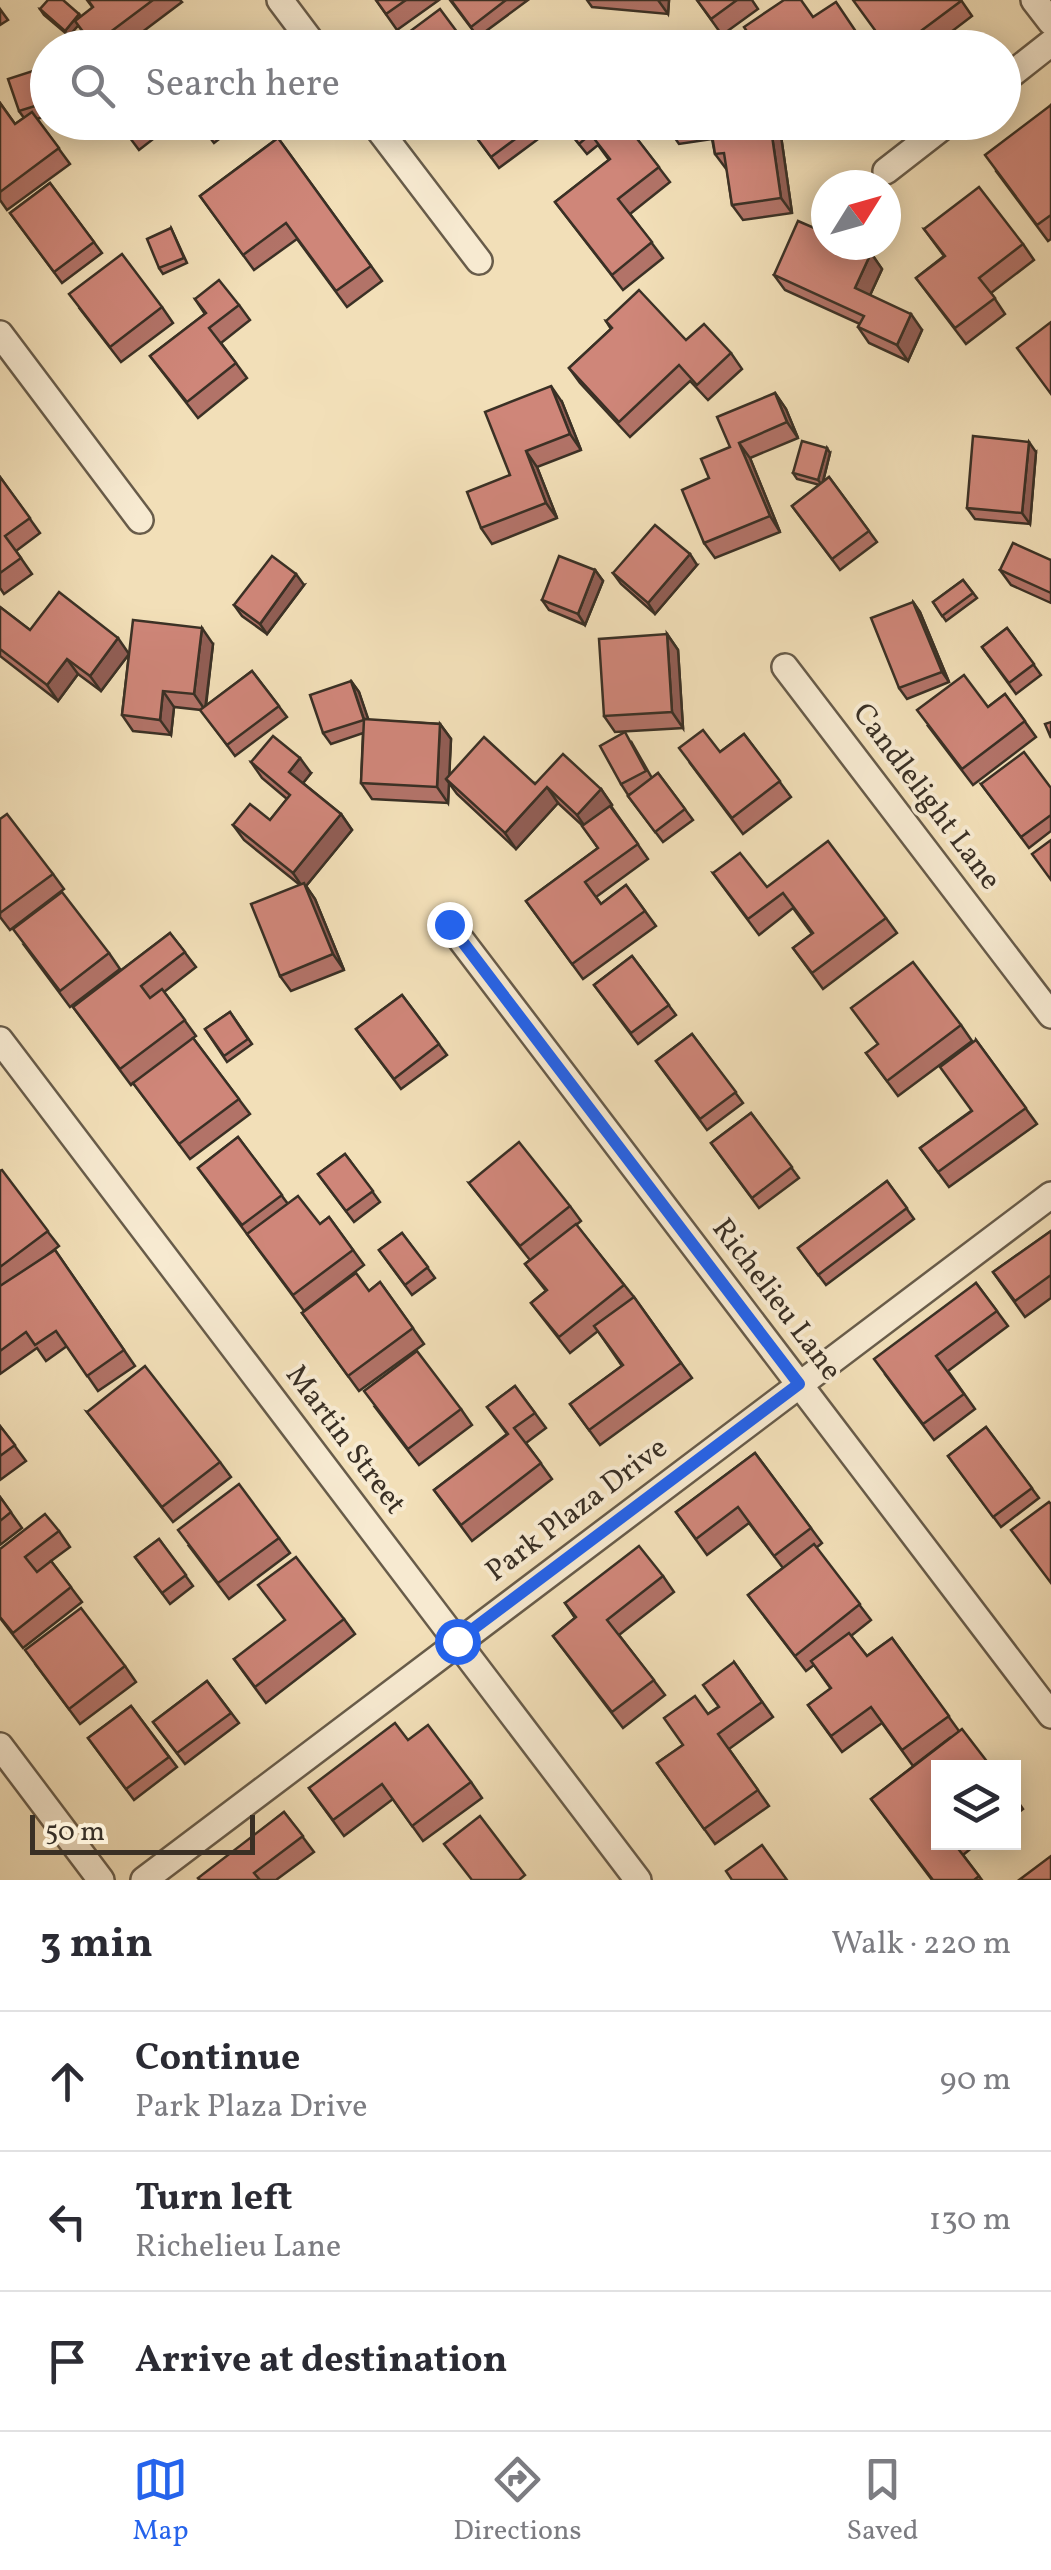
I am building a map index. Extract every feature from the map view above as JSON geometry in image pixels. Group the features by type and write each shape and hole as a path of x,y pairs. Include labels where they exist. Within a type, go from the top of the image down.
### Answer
{"street":[{"path":"280,0 302,30"},
{"path":"1034,0 1051,22"},
{"path":"1021,67 1051,43"},
{"path":"387,140 479,261"},
{"path":"887,170 925,140"},
{"path":"0,334 140,520"},
{"name":"Candlelight Lane","path":"785,667 1051,1015"},
{"name":"Richelieu Lane","path":"449,924 1051,1715"},
{"name":"Martin Street","path":"0,1040 638,1880"},
{"name":"Park Plaza Drive","path":"144,1880 1051,1195"},
{"path":"0,1746 101,1880"}],"building":[{"path":"48,0 63,0 79,14 64,30 40,9"},
{"path":"88,0 153,0 113,30 82,30 75,21 93,7"},
{"path":"376,0 406,0 386,14"},
{"path":"451,0 506,0 471,27"},
{"path":"697,0 737,0 711,19"},
{"path":"784,0 801,0 813,17 836,2 855,30 746,30 744,27"},
{"path":"853,0 961,0 922,30 875,30"},
{"path":"440,9 456,30 412,30"},
{"path":"30,72 30,108 19,111 8,79"},
{"path":"0,103 15,124 30,113 30,140 53,140 59,148 0,192"},
{"path":"1051,105 1051,215 1037,225 985,155 1005,140 1021,140 1021,128"},
{"path":"279,140 371,266 336,291 286,223 243,255 200,196"},
{"path":"478,140 514,140 491,157"},
{"path":"595,140 638,140 659,167 618,199 652,242 612,275 555,202 610,159"},
{"path":"713,140 773,140 781,198 732,205 724,153 715,154"},
{"path":"50,183 94,242 54,272 10,213"},
{"path":"979,187 1023,244 979,278 995,298 955,328 916,278 945,256 924,229"},
{"path":"798,221 811,227 811,260 868,260 855,288 911,314 897,345 858,327 864,316 774,275"},
{"path":"171,228 184,258 159,268 147,239"},
{"path":"122,254 162,307 110,347 69,294"},
{"path":"219,280 239,305 209,328 236,363 187,402 150,356 206,313 195,299"},
{"path":"639,290 686,340 704,324 731,353 697,385 679,365 619,422 569,368 612,328 606,321"},
{"path":"1051,322 1051,394 1017,348"},
{"path":"551,386 570,434 526,451 546,503 481,528 467,492 510,475 485,412"},
{"path":"775,393 787,422 739,443 770,516 704,543 682,490 709,478 701,459 730,447 717,417"},
{"path":"973,436 1029,442 1022,513 967,508"},
{"path":"802,441 827,448 818,480 793,473"},
{"path":"0,477 30,518 5,536 21,558 0,573"},
{"path":"829,477 869,531 832,559 792,506"},
{"path":"655,525 690,554 648,603 613,573"},
{"path":"1013,543 1051,560 1051,593 1000,570"},
{"path":"272,556 296,574 260,624 234,605"},
{"path":"559,556 595,570 578,614 542,600"},
{"path":"963,580 973,593 942,616 933,602"},
{"path":"59,592 118,638 90,676 67,659 47,685 0,649 0,607 30,630"},
{"path":"913,602 942,672 899,688 871,618"},
{"path":"133,620 202,628 194,694 163,691 160,720 122,715"},
{"path":"1007,628 1034,664 1009,683 982,647"},
{"path":"667,634 672,712 604,716 599,639"},
{"path":"252,671 279,706 227,745 200,710"},
{"path":"964,675 988,707 1005,694 1025,721 962,769 917,710"},
{"path":"351,681 364,720 323,733 310,695"},
{"path":"364,719 440,724 437,787 361,783"},
{"path":"703,730 720,752 744,734 780,781 732,818 679,748"},
{"path":"625,732 646,771 621,784 600,746"},
{"path":"273,736 300,758 289,772 341,814 293,873 233,825 250,804 270,820 290,795 251,762"},
{"path":"484,737 535,784 563,754 601,789 577,815 547,787 505,833 446,779"},
{"path":"1024,752 1051,788 1051,815 1021,837 981,784"},
{"path":"658,773 685,809 655,832 628,796"},
{"path":"610,806 638,844 585,882 601,904 626,885 645,911 572,964 526,901 598,848 582,826"},
{"path":"7,814 53,874 0,913 0,819"},
{"path":"1051,840 1051,880 1032,854"},
{"path":"828,841 886,918 812,973 793,948 813,933 783,893 748,919 713,873 740,853 767,887"},
{"path":"304,883 333,954 280,976 251,904"},
{"path":"62,892 109,953 60,991 13,929"},
{"path":"170,933 185,952 141,986 150,998 162,989 185,1020 120,1069 73,1007"},
{"path":"632,956 669,1005 631,1033 594,985"},
{"path":"913,962 961,1025 887,1081 866,1053 878,1044 851,1008"},
{"path":"402,995 439,1044 394,1079 356,1029"},
{"path":"230,1012 248,1039 224,1056 205,1029"},
{"path":"692,1034 736,1092 700,1119 656,1061"},
{"path":"193,1038 239,1099 179,1144 133,1083"},
{"path":"976,1040 1026,1108 938,1172 920,1148 972,1111 940,1067"},
{"path":"751,1113 792,1167 752,1198 711,1143"},
{"path":"238,1137 282,1195 242,1225 198,1168"},
{"path":"519,1142 570,1206 520,1246 469,1183"},
{"path":"345,1154 373,1191 346,1211 318,1174"},
{"path":"0,1171 48,1231 0,1267"},
{"path":"887,1181 907,1208 818,1275 798,1248"},
{"path":"298,1196 320,1224 329,1217 353,1250 293,1295 247,1234"},
{"path":"576,1224 624,1285 559,1337 531,1303 547,1290 525,1264"},
{"path":"1051,1231 1051,1275 1015,1301 993,1272"},
{"path":"402,1233 428,1267 405,1285 379,1250"},
{"path":"55,1250 124,1350 87,1376 56,1331 35,1345 26,1332 0,1351 0,1286"},
{"path":"356,1273 369,1291 380,1282 413,1328 348,1376 302,1313"},
{"path":"976,1283 997,1311 936,1356 964,1394 923,1424 874,1359"},
{"path":"634,1297 681,1363 589,1430 570,1404 623,1365 594,1326"},
{"path":"417,1351 461,1409 408,1449 364,1391"},
{"path":"145,1366 220,1462 162,1507 87,1412"},
{"path":"515,1386 535,1413 514,1428 541,1463 461,1525 434,1490 508,1434 487,1407"},
{"path":"0,1426 15,1445 0,1456"},
{"path":"986,1427 1032,1488 993,1517 948,1456"},
{"path":"755,1453 811,1528 774,1556 738,1507 696,1539 676,1512"},
{"path":"239,1484 279,1538 218,1583 178,1530"},
{"path":"0,1497 11,1512 0,1521"},
{"path":"1051,1504 1051,1583 1011,1530"},
{"path":"45,1514 59,1531 25,1557 37,1572 51,1561 71,1587 13,1633 0,1617 0,1549"},
{"path":"159,1539 186,1575 162,1593 135,1557"},
{"path":"814,1544 860,1604 795,1656 748,1595"},
{"path":"639,1546 663,1576 607,1620 654,1680 612,1712 553,1636 576,1617 565,1603"},
{"path":"296,1557 344,1619 255,1687 234,1659 285,1620 258,1585"},
{"path":"81,1608 125,1666 69,1709 25,1650"},
{"path":"849,1633 867,1656 892,1638 949,1716 902,1750 871,1707 831,1736 808,1705 831,1688 811,1661"},
{"path":"734,1662 762,1702 718,1734 758,1790 704,1829 657,1763 683,1745 664,1718 695,1696 708,1714 719,1707 703,1685"},
{"path":"207,1681 231,1713 177,1753 153,1722"},
{"path":"131,1706 169,1757 126,1789 88,1738"},
{"path":"395,1723 408,1740 428,1725 471,1782 412,1826 382,1784 333,1820 309,1788"},
{"path":"962,1729 986,1760 931,1760 931,1850 959,1850 979,1876 974,1880 933,1880 871,1799"},
{"path":"284,1812 303,1836 254,1873 260,1880 198,1878"},
{"path":"480,1816 525,1875 519,1880 472,1880 444,1844"},
{"path":"762,1845 787,1880 732,1880 726,1871"},
{"path":"1051,1856 1051,1880 1019,1880"}],"route":[{"path":"449,924 799,1384 457,1641"}]}
